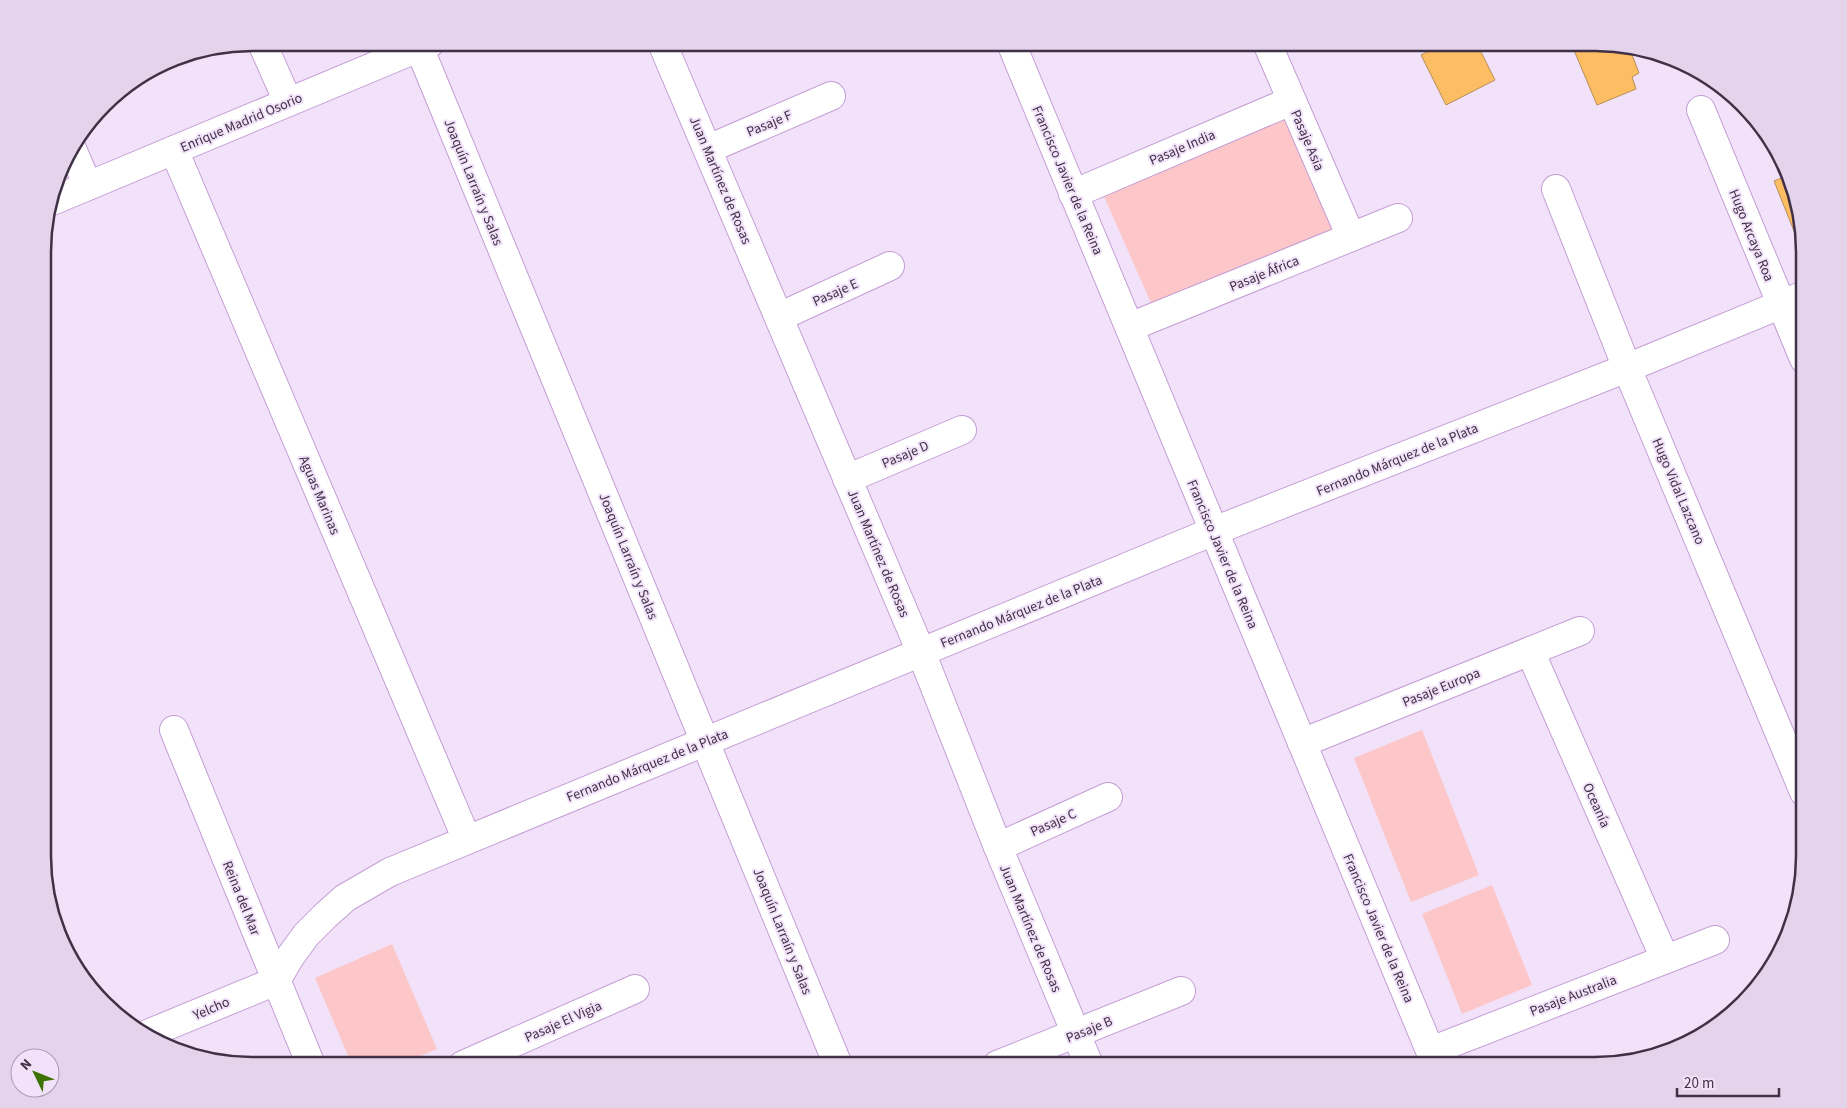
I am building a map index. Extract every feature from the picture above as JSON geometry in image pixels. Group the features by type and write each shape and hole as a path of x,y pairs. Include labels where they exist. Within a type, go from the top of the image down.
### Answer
{"street":[{"path":"266,51 288,102"},
{"name":"Enrique Madrid Osorio","path":"59,198 410,51"},
{"name":"Joaquín Larraín y Salas","path":"426,51 705,742 835,1057"},
{"name":"Juan Martínez de Rosas","path":"666,51 921,652 998,847 1086,1057"},
{"name":"Francisco Javier de la Reina","path":"1014,51 1434,1057"},
{"name":"Pasaje Asia","path":"1270,51 1351,238"},
{"name":"Pasaje F","path":"708,149 831,96"},
{"name":"Pasaje India","path":"1074,194 1291,101"},
{"name":"Hugo Arcaya Roa","path":"1701,110 1792,300 1796,320"},
{"name":"Aguas Marinas","path":"174,150 467,840"},
{"path":"75,157 88,186"},
{"name":"Hugo Vidal Lazcano","path":"1556,189 1796,773"},
{"name":"Pasaje África","path":"1130,327 1398,218"},
{"name":"Pasaje E","path":"779,317 890,266"},
{"name":"Fernando Márquez de la Plata","path":"276,981 306,935 326,915 346,898 390,872 1214,531 1628,368 1792,300"},
{"name":"Pasaje D","path":"847,479 962,430"},
{"name":"Pasaje Europa","path":"1302,743 1580,631"},
{"name":"Oceanía","path":"1530,651 1665,959"},
{"name":"Reina del Mar","path":"174,730 307,1057"},
{"name":"Pasaje C","path":"998,847 1108,797"},
{"name":"Pasaje Australia","path":"1436,1057 1665,959 1715,940"},
{"name":"Yelcho","path":"154,1031 276,981"},
{"name":"Pasaje El Vigia","path":"481,1057 635,989"},
{"name":"Pasaje B","path":"1017,1057 1180,991"}],"shaded area":[{"path":"1287,115 1334,229 1151,303 1102,192"},
{"path":"1422,730 1479,875 1411,902 1354,758"},
{"path":"1492,885 1532,985 1462,1014 1422,914"},
{"path":"392,944 437,1049 418,1057 349,1057 315,978"}],"building":[{"path":"1429,51 1480,51 1495,80 1446,105 1421,55"},
{"path":"1574,51 1632,55 1639,73 1632,77 1636,89 1597,105"},
{"path":"1781,178 1789,200 1794,232 1774,181"}]}
